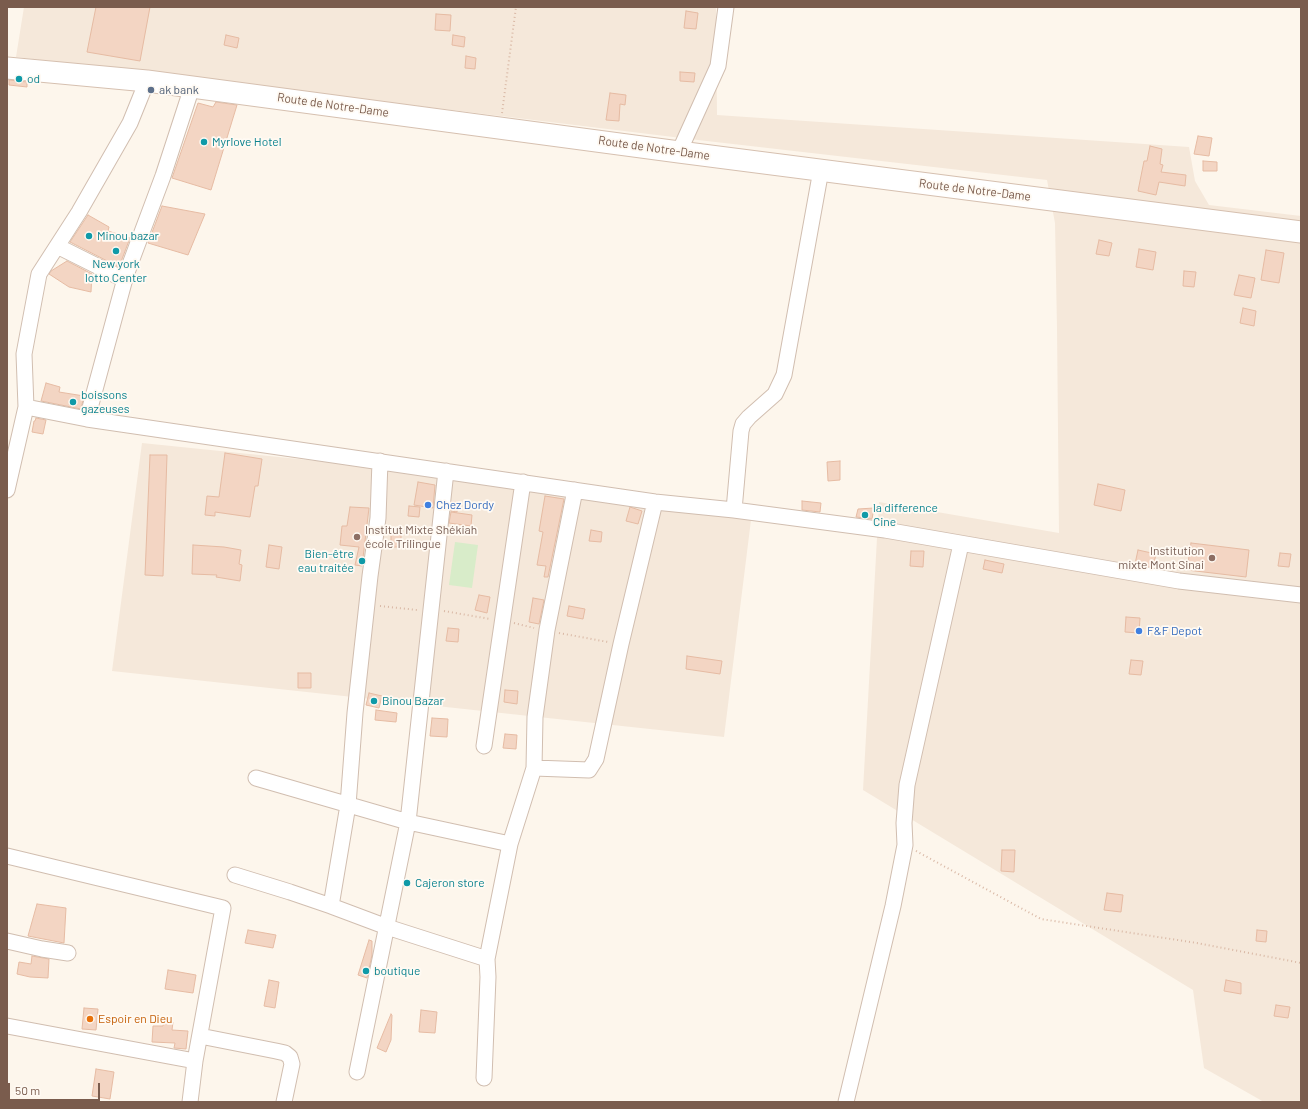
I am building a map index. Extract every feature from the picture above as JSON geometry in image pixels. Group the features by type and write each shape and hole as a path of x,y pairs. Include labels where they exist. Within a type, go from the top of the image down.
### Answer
{"street":[{"path":"678,152 718,66 726,7"},
{"name":"Route de Notre-Dame","path":"7,68 147,81 678,152 1301,232"},
{"path":"7,490 26,407 24,354 38,274 79,212 130,123 147,81"},
{"path":"87,419 125,280 163,176 192,87"},
{"path":"734,510 742,428 749,417 775,394 784,375 821,170"},
{"path":"57,246 125,280"},
{"path":"26,407 87,419 655,502 734,510 885,530 1179,581 1301,595"},
{"path":"331,906 348,805 355,713 378,518 380,461"},
{"path":"357,1072 388,927 408,822 446,471"},
{"path":"484,746 523,482"},
{"path":"484,1078 488,977 487,959 510,844 534,768 535,717 547,630 575,490"},
{"path":"534,768 589,770 596,759 621,644 655,502"},
{"path":"846,1102 893,906 905,844 904,823 907,785 961,544"},
{"path":"256,778 408,822 510,844"},
{"path":"7,856 223,908 195,1062 190,1102"},
{"path":"235,875 290,892 388,927 487,959"},
{"path":"7,941 68,953"},
{"path":"7,1026 195,1062"},
{"path":"200,1036 276,1051 290,1057 292,1064 284,1102"}],"path":[{"path":"501,128 516,7"},
{"path":"905,844 1041,919 1197,943 1301,963"}],"shaded area":[{"path":"24,7 715,7 717,115 1189,147 1195,181 1209,205 1301,216 1301,1102 1264,1102 1204,1068 1193,990 863,790 879,502 1059,533 1055,223 1047,180 698,140 16,57"},
{"path":"142,443 523,482 734,510 751,520 724,737 112,671"}],"green space":[{"path":"455,542 478,545 472,588 449,585"}],"building":[{"path":"96,7 150,7 140,61 87,52"},
{"path":"686,11 698,13 696,29 684,28"},
{"path":"436,14 451,15 450,31 435,30"},
{"path":"226,35 239,38 237,48 224,45"},
{"path":"453,35 465,37 464,47 452,45"},
{"path":"466,56 476,58 475,69 465,68"},
{"path":"680,72 695,73 694,82 680,81"},
{"path":"9,80 27,82 27,87 9,85"},
{"path":"610,93 626,95 625,105 620,104 619,121 606,120"},
{"name":"Myrlove Hotel","path":"216,102 237,105 211,190 172,178 198,103 213,107"},
{"path":"1198,136 1212,138 1209,156 1194,154"},
{"path":"1150,146 1162,149 1160,164 1163,165 1161,172 1186,175 1185,186 1159,182 1156,195 1138,191 1144,161 1147,161"},
{"path":"1203,161 1217,162 1217,171 1203,171"},
{"path":"162,206 205,214 188,255 148,243"},
{"path":"88,215 109,227 108,231 130,238 119,267 70,242"},
{"path":"1099,240 1112,243 1109,256 1096,254"},
{"path":"1139,249 1156,252 1153,270 1136,267"},
{"path":"1266,250 1284,253 1279,283 1261,280"},
{"path":"67,261 92,274 91,292 69,287 49,274 51,271"},
{"path":"1184,271 1196,272 1194,287 1183,286"},
{"path":"1239,275 1255,278 1251,298 1234,295"},
{"path":"1243,308 1256,311 1254,326 1240,323"},
{"path":"46,383 60,387 59,392 84,396 81,409 41,401"},
{"path":"36,418 46,420 43,434 32,432"},
{"path":"225,453 262,459 258,486 255,486 250,517 215,512 215,516 205,515 207,496 219,497"},
{"path":"150,455 167,455 163,576 145,575"},
{"path":"840,461 840,480 828,481 827,462"},
{"path":"418,482 435,485 433,508 414,505"},
{"path":"1098,484 1125,490 1121,511 1094,505"},
{"path":"545,496 564,499 548,577 544,577 546,566 537,565 543,532 539,531"},
{"path":"802,501 821,503 820,512 802,510"},
{"path":"452,502 458,502 457,512 451,511"},
{"path":"409,506 420,507 419,517 408,516"},
{"path":"350,507 369,508 362,566 355,565 359,547 340,545 342,526 347,526"},
{"path":"630,507 642,511 638,524 626,521"},
{"name":"la difference Cine","path":"874,508 872,519 856,517 858,509"},
{"path":"451,512 472,515 471,526 449,523"},
{"path":"391,530 401,530 401,547 391,547"},
{"path":"591,530 602,532 601,542 589,541"},
{"path":"1191,543 1249,550 1246,577 1187,570"},
{"path":"193,545 224,547 241,550 239,564 242,565 240,581 216,577 217,575 192,574"},
{"path":"269,545 282,547 279,569 266,567"},
{"path":"1138,550 1156,554 1153,567 1135,564"},
{"path":"911,551 924,551 923,567 910,566"},
{"path":"1280,553 1291,554 1289,567 1278,566"},
{"path":"985,560 1004,564 1002,573 983,569"},
{"path":"479,595 490,597 487,613 475,610"},
{"path":"533,598 544,600 539,624 529,622"},
{"path":"569,606 585,609 583,619 567,616"},
{"path":"1126,617 1140,618 1139,633 1125,632"},
{"path":"448,628 459,629 458,642 446,641"},
{"path":"687,656 722,661 720,674 686,669"},
{"path":"1131,660 1143,661 1141,675 1129,674"},
{"path":"298,673 311,673 311,688 298,688"},
{"path":"505,690 518,691 517,704 504,702"},
{"name":"Binou Bazar","path":"369,693 382,696 379,708 366,705"},
{"path":"376,710 397,713 396,722 375,720"},
{"path":"432,718 448,719 447,737 430,736"},
{"path":"505,734 517,735 516,749 503,748"},
{"path":"1002,850 1015,850 1014,872 1001,871"},
{"path":"1107,893 1123,895 1121,912 1104,910"},
{"path":"37,904 66,908 64,943 28,936"},
{"path":"248,930 276,935 273,948 245,943"},
{"path":"1257,930 1267,931 1266,942 1256,941"},
{"path":"369,940 372,941 372,955 367,978 358,975"},
{"path":"32,956 49,959 48,978 30,977 17,974 19,962 31,964"},
{"path":"168,970 196,975 193,993 165,989"},
{"path":"269,980 279,982 275,1008 264,1006"},
{"path":"1226,980 1241,983 1241,994 1224,991"},
{"path":"1276,1005 1290,1007 1288,1018 1274,1016"},
{"name":"Espoir en Dieu","path":"84,1008 98,1009 96,1030 82,1029"},
{"path":"421,1010 437,1012 435,1033 419,1032"},
{"path":"391,1014 391,1040 386,1052 377,1048"},
{"path":"164,1020 173,1022 172,1030 188,1031 186,1049 174,1048 175,1043 152,1042 153,1026 163,1026"},
{"path":"96,1069 114,1072 110,1099 92,1096"}],"place":[{"name":"od","path":"19,79"},
{"name":"ak bank","path":"151,90"},
{"name":"Myrlove Hotel","path":"204,142"},
{"name":"Minou bazar","path":"89,236"},
{"name":"New york lotto Center","path":"116,251"},
{"name":"boissons gazeuses","path":"73,402"},
{"name":"Chez Dordy","path":"428,505"},
{"name":"la difference Cine","path":"865,515"},
{"name":"Institut Mixte Shékiah école Trilingue","path":"357,537"},
{"name":"Institution mixte Mont Sinai","path":"1212,558"},
{"name":"Bien-être eau traitée","path":"362,561"},
{"name":"F&F Depot","path":"1139,631"},
{"name":"Binou Bazar","path":"374,701"},
{"name":"Cajeron store","path":"407,883"},
{"name":"boutique","path":"366,971"},
{"name":"Espoir en Dieu","path":"90,1019"}]}
